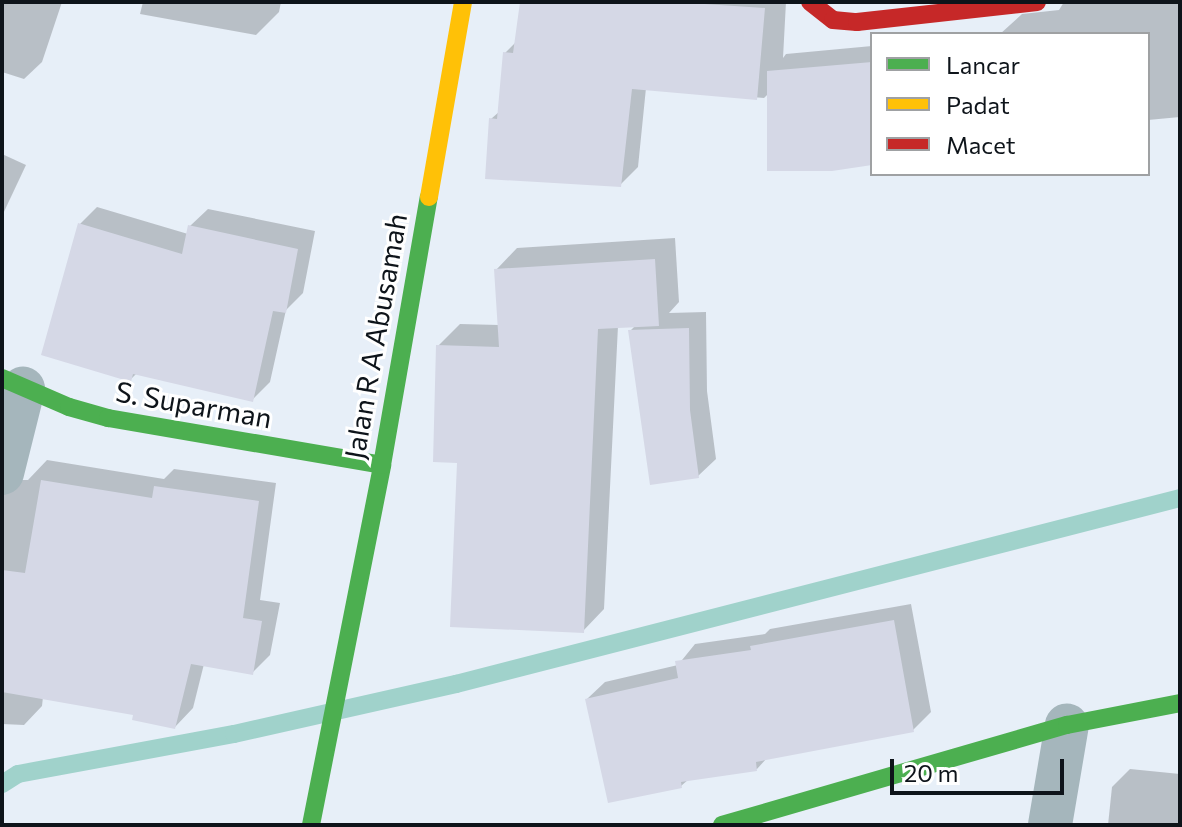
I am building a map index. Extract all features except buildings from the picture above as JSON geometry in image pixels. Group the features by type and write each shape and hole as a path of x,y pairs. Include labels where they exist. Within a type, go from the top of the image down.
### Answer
{"street":[{"name":"Jalan R A Abusamah","path":"311,825 382,465 463,2"},
{"path":"810,2 833,20 857,22 1037,2"},
{"name":"S. Suparman","path":"12,383 108,418 382,465"},
{"path":"2,473 12,383"},
{"path":"722,825 1067,725 1180,703"},
{"path":"1050,825 1067,725"}],"waterway":[{"path":"2,784 18,774 234,734 456,684 1180,498"}],"traffic: fast":[{"path":"311,825 382,465 429,197"},
{"path":"2,378 69,407 108,418 382,465"},
{"path":"722,825 1067,725 1180,703"}],"traffic: slow":[{"path":"429,197 463,2"}],"traffic: jam":[{"path":"810,2 833,20 857,22 1037,2"}]}
